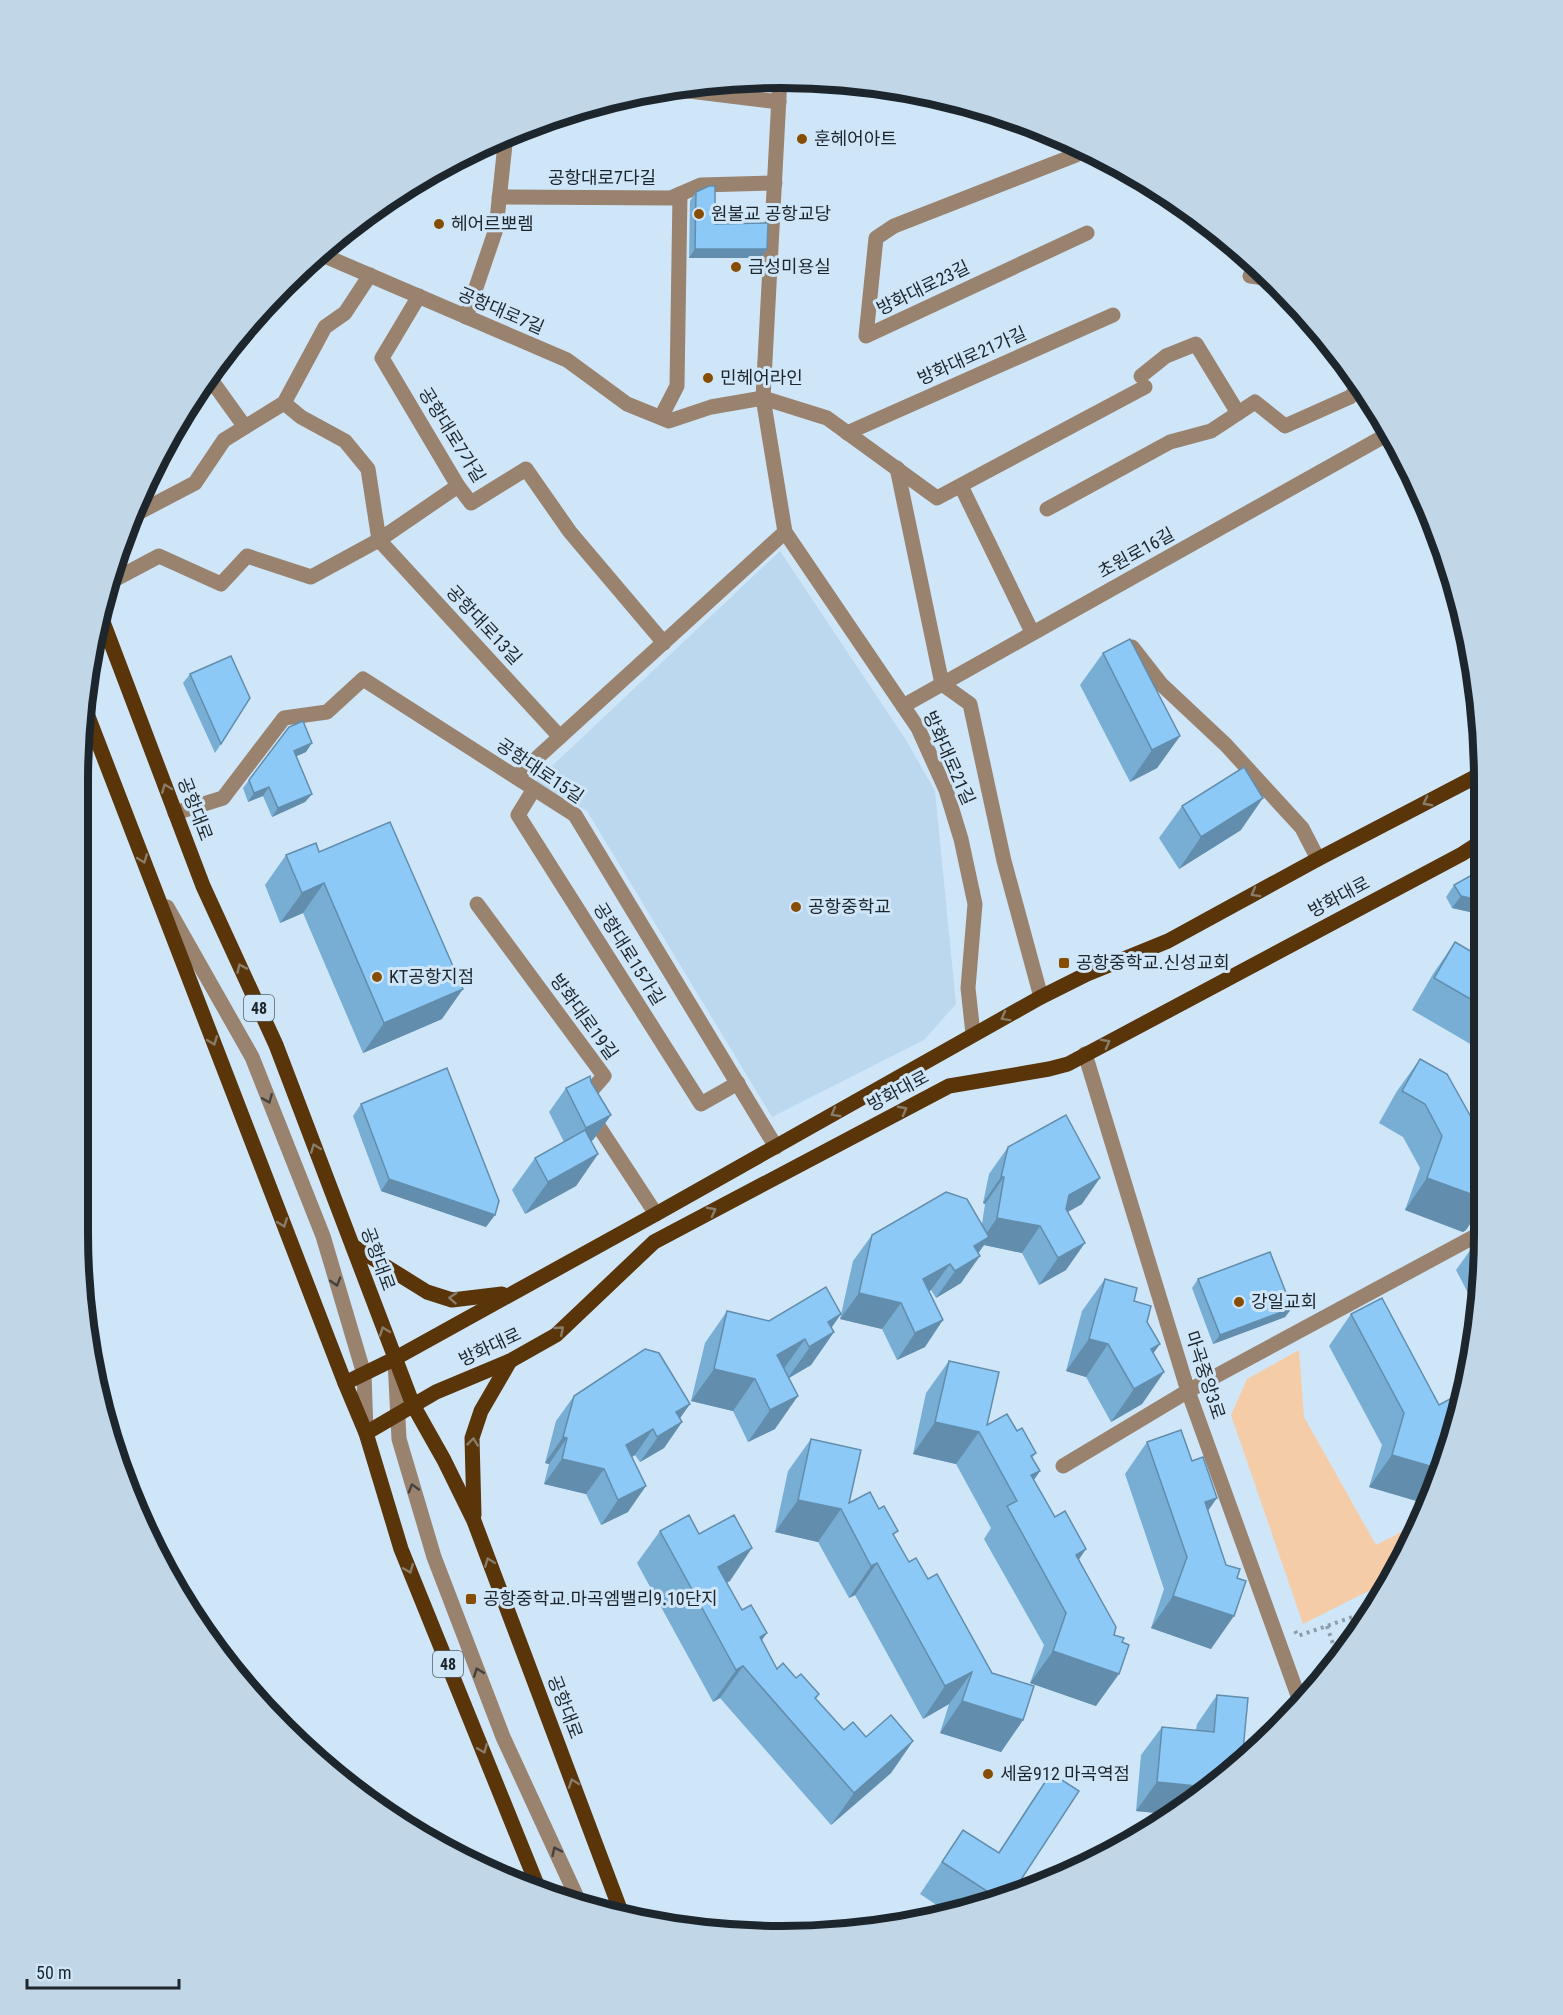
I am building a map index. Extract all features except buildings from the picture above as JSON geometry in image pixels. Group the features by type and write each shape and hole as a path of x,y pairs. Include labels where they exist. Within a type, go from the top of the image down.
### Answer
{"main road":[{"name":"공항대로","path":"106,629 203,886 276,1045 394,1359 413,1405 444,1460 474,1521 618,1907"},
{"name":"48","path":"91,724 366,1433 401,1549 536,1881"},
{"name":"방화대로","path":"345,1383 394,1359 656,1214 1041,997 1086,974 1168,941 1474,778"},
{"name":"방화대로","path":"366,1433 436,1392 510,1361 556,1335 654,1242 949,1086 1068,1064 1474,846"},
{"path":"353,1246 427,1292 452,1300 511,1293"},
{"path":"474,1521 472,1438 482,1411 510,1361"}],"street":[{"name":"방화대로21길","path":"780,88 763,398 785,532 918,728 946,790 962,839 975,904 968,988 973,1034"},
{"path":"705,93 779,102"},
{"path":"466,316 496,229 505,146"},
{"name":"방화대로23길","path":"1076,155 894,226 876,238 866,336 1087,233"},
{"name":"공항대로7다길","path":"499,197 671,198 701,185 775,183"},
{"path":"661,417 677,386 680,194"},
{"name":"공항대로7길","path":"329,257 567,360 627,404 669,421 711,407 763,398"},
{"path":"144,510 195,483 224,440 284,403 325,327 345,313 370,276"},
{"path":"1250,276 1256,277"},
{"name":"공항대로7가길","path":"420,296 382,358 458,486 471,503 526,469 570,532 664,643"},
{"name":"방화대로21가길","path":"847,433 1113,315"},
{"path":"763,398 827,418 937,498 1143,382 1166,356 1196,344 1238,413"},
{"path":"214,384 245,427"},
{"path":"1047,509 1170,442 1211,431 1255,402 1285,426 1350,397 1355,392"},
{"path":"284,403 301,417 345,441 368,469 379,540"},
{"name":"초원로16길","path":"903,706 1383,437"},
{"path":"897,468 942,684 970,704 1004,861 1041,997"},
{"path":"120,577 159,556 221,584 247,556 311,577 379,540 458,486"},
{"path":"961,486 1032,632"},
{"path":"516,777 785,532"},
{"name":"공항대로13길","path":"379,540 560,737"},
{"path":"1132,647 1161,684 1226,745 1302,828 1318,859"},
{"name":"공항대로15길","path":"176,813 223,798 284,718 327,712 363,679 574,815 776,1147"},
{"name":"공항대로15가길","path":"534,789 518,815 701,1104 738,1083"},
{"path":"152,881 252,1057 323,1236 364,1374 366,1433"},
{"name":"방화대로19길","path":"477,904 604,1076 582,1101 656,1214"},
{"name":"마곡중앙3로","path":"1085,1054 1188,1391 1298,1696"},
{"path":"1063,1466 1188,1391 1474,1237"},
{"path":"394,1359 399,1439 434,1557 503,1737 576,1895"}],"path":[{"path":"1293,1628 1298,1636 1361,1614"},
{"path":"1327,1626 1335,1650"}],"shaded area":[{"name":"공항중학교","path":"780,551 906,740 935,791 956,1004 924,1040 772,1117 587,811 535,782"},
{"path":"1299,1350 1304,1417 1376,1545 1408,1528 1378,1586 1303,1624 1231,1415 1247,1379"}],"place":[{"name":"훈헤어아트","path":"802,139"},
{"name":"원불교 공항교당","path":"699,214"},
{"name":"헤어르뽀렘","path":"439,224"},
{"name":"금성미용실","path":"736,267"},
{"name":"민헤어라인","path":"708,378"},
{"name":"공항중학교","path":"796,907"},
{"name":"공항중학교.신성교회","path":"1064,963"},
{"name":"KT공항지점","path":"377,977"},
{"name":"강일교회","path":"1239,1302"},
{"name":"공항중학교.마곡엠밸리9.10단지","path":"471,1599"},
{"name":"세움912 마곡역점","path":"988,1774"}]}
